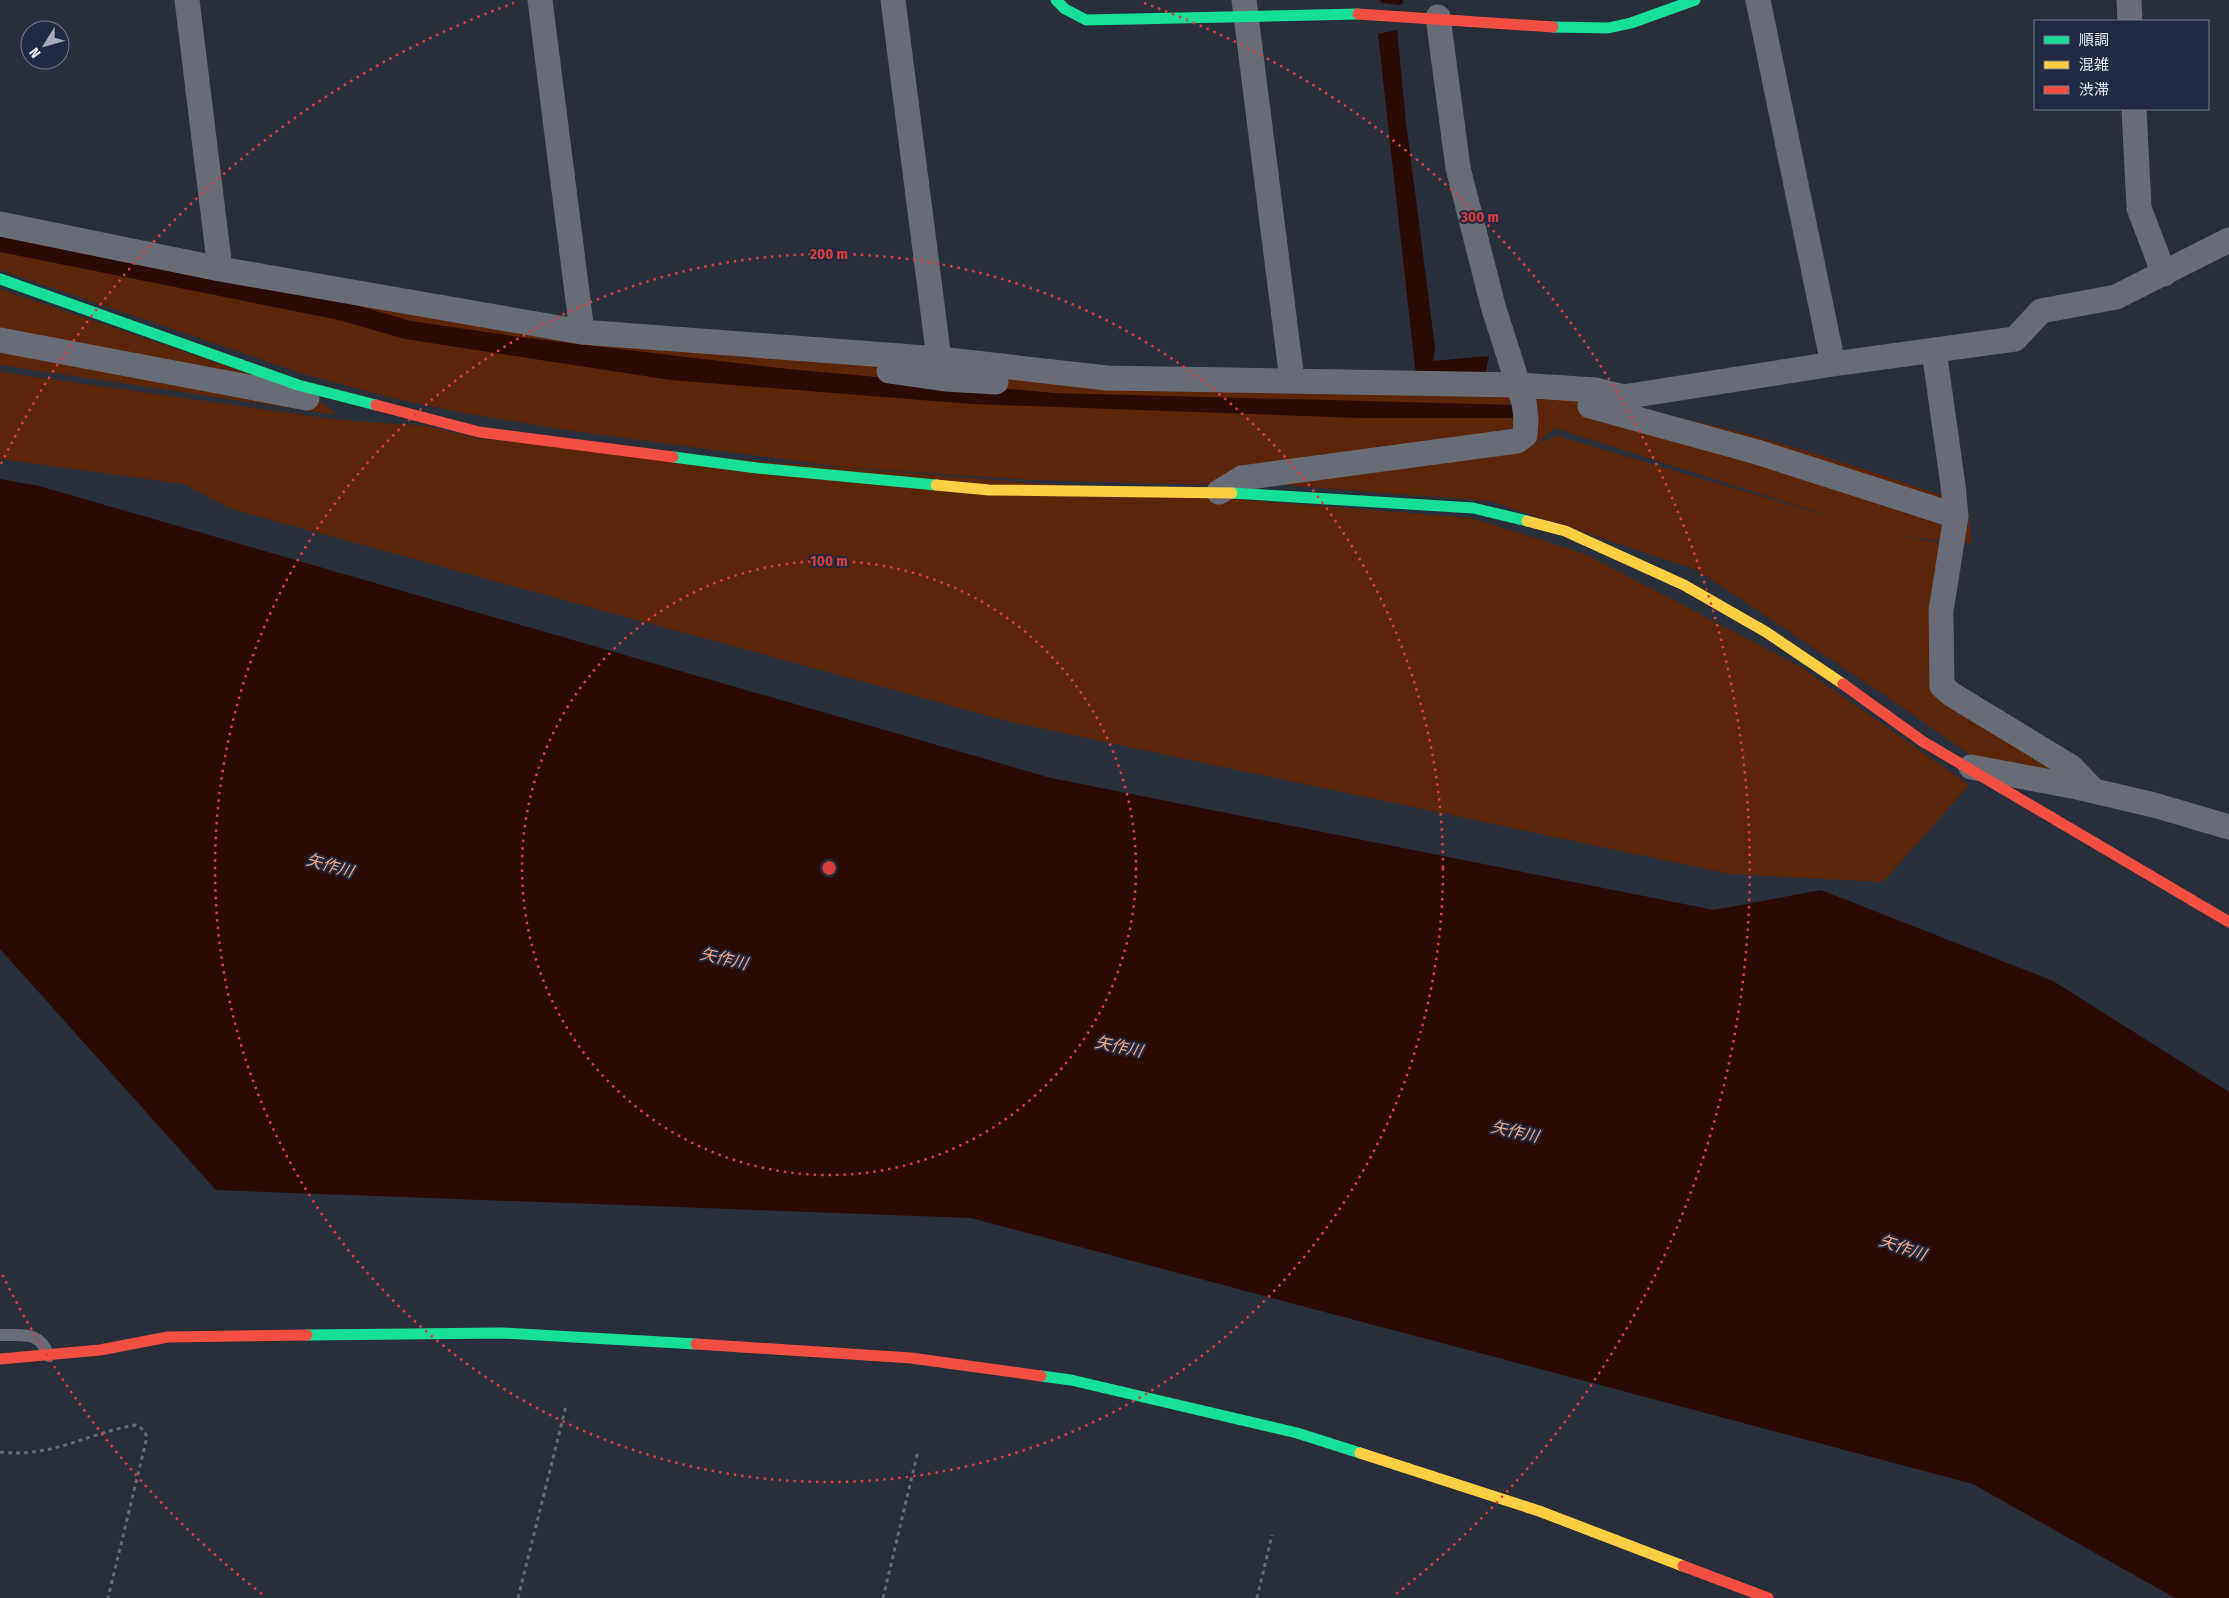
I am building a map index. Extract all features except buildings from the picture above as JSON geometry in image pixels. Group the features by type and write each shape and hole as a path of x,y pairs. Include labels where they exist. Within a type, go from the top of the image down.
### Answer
{"street":[{"path":"187,0 220,269"},
{"path":"540,0 582,332"},
{"path":"893,0 939,359"},
{"path":"1056,0 1065,9 1086,20 1245,9 1438,17 1580,29 1608,28 1631,23 1695,0"},
{"path":"1758,0 1833,364"},
{"path":"2129,0 2130,20"},
{"path":"1245,9 1292,380"},
{"path":"1220,492 1242,478 1517,442 1524,435 1526,418 1521,394 1493,306 1458,168 1438,17"},
{"path":"2134,110 2139,208 2164,274"},
{"path":"0,224 220,269 582,332 939,359 1107,378 1292,380 1521,394 1572,401 1756,452 1956,516"},
{"path":"0,232 151,263 585,338 747,354 945,378 1112,389 1290,393 1521,394 1595,390 1623,397 1833,364 2015,339 2041,310 2116,297 2229,240"},
{"path":"0,279 298,385 479,432 757,468 989,490 1220,492 1473,508 1565,531 1684,585 1766,632 1879,709 1922,742 2229,922"},
{"path":"0,340 312,398 330,393"},
{"path":"1934,351 1956,516 1941,611 1942,686 1951,694 2071,767 2094,791"},
{"path":"1960,765 2094,791 2229,827"},
{"path":"0,1359 100,1350 168,1337 502,1333 911,1358 1071,1380 1297,1433 1539,1511 1768,1598"}],"lane":[{"path":"0,1335 36,1337 44,1343 49,1356"}],"path":[{"path":"518,1598 566,1406"},
{"path":"0,1452 24,1453 60,1448 136,1425 144,1430 148,1437 108,1598"},
{"path":"883,1598 918,1451"},
{"path":"1257,1598 1272,1535"}],"shaded area":[{"path":"0,227 582,335 1512,391 1517,430 1210,485 1034,480 841,467 566,430 464,413 392,398 304,374 0,270"},
{"path":"0,289 312,395 337,415 0,365"},
{"path":"0,372 339,420 427,426 481,439 1472,518 1585,554 1801,667 1969,785 1883,882 1730,874 1011,722 231,509 184,484 0,459"},
{"path":"1536,394 1648,412 1748,434 1967,504 1972,543 1898,536 1948,544 1932,678 2065,779 1973,757 1895,702 1697,570 1490,501 1255,483 1515,453 1533,446","holes":["1555,428 1854,524 1557,436 1536,444"]}],"water":[{"path":"1397,30 1406,122 1435,348 1433,361 1489,356 1485,376 1416,376 1378,34"},
{"path":"0,236 331,298 411,321 527,338 788,369 1054,393 1516,405 1514,418 1361,418 972,404 671,380 405,339 339,320 0,252"},
{"name":"矢作川","path":"0,479 39,486 1051,778 1714,910 1821,890 2053,981 2229,1092 2229,1598 2175,1598 1973,1484 971,1218 216,1190 0,949"}],"waterway":[{"path":"1383,0 1400,2"}],"traffic: fast":[{"path":"1056,0 1065,9 1086,20 1358,14"},
{"path":"1553,27 1608,28 1631,23 1695,0"},
{"path":"0,279 298,385 376,405"},
{"path":"673,457 757,468 936,485"},
{"path":"1232,493 1473,508 1527,521"},
{"path":"307,1335 502,1333 696,1344"},
{"path":"1041,1376 1071,1380 1297,1433 1360,1453"}],"traffic: slow":[{"path":"936,485 989,490 1232,493"},
{"path":"1527,521 1565,531 1684,585 1766,632 1843,684"},
{"path":"1360,1453 1539,1511 1683,1566"}],"traffic: jam":[{"path":"1358,14 1553,27"},
{"path":"376,405 479,432 673,457"},
{"path":"1843,684 1922,741 2229,922"},
{"path":"0,1359 100,1350 168,1337 307,1335"},
{"path":"696,1344 911,1358 1041,1376"},
{"path":"1683,1566 1768,1598"}]}
